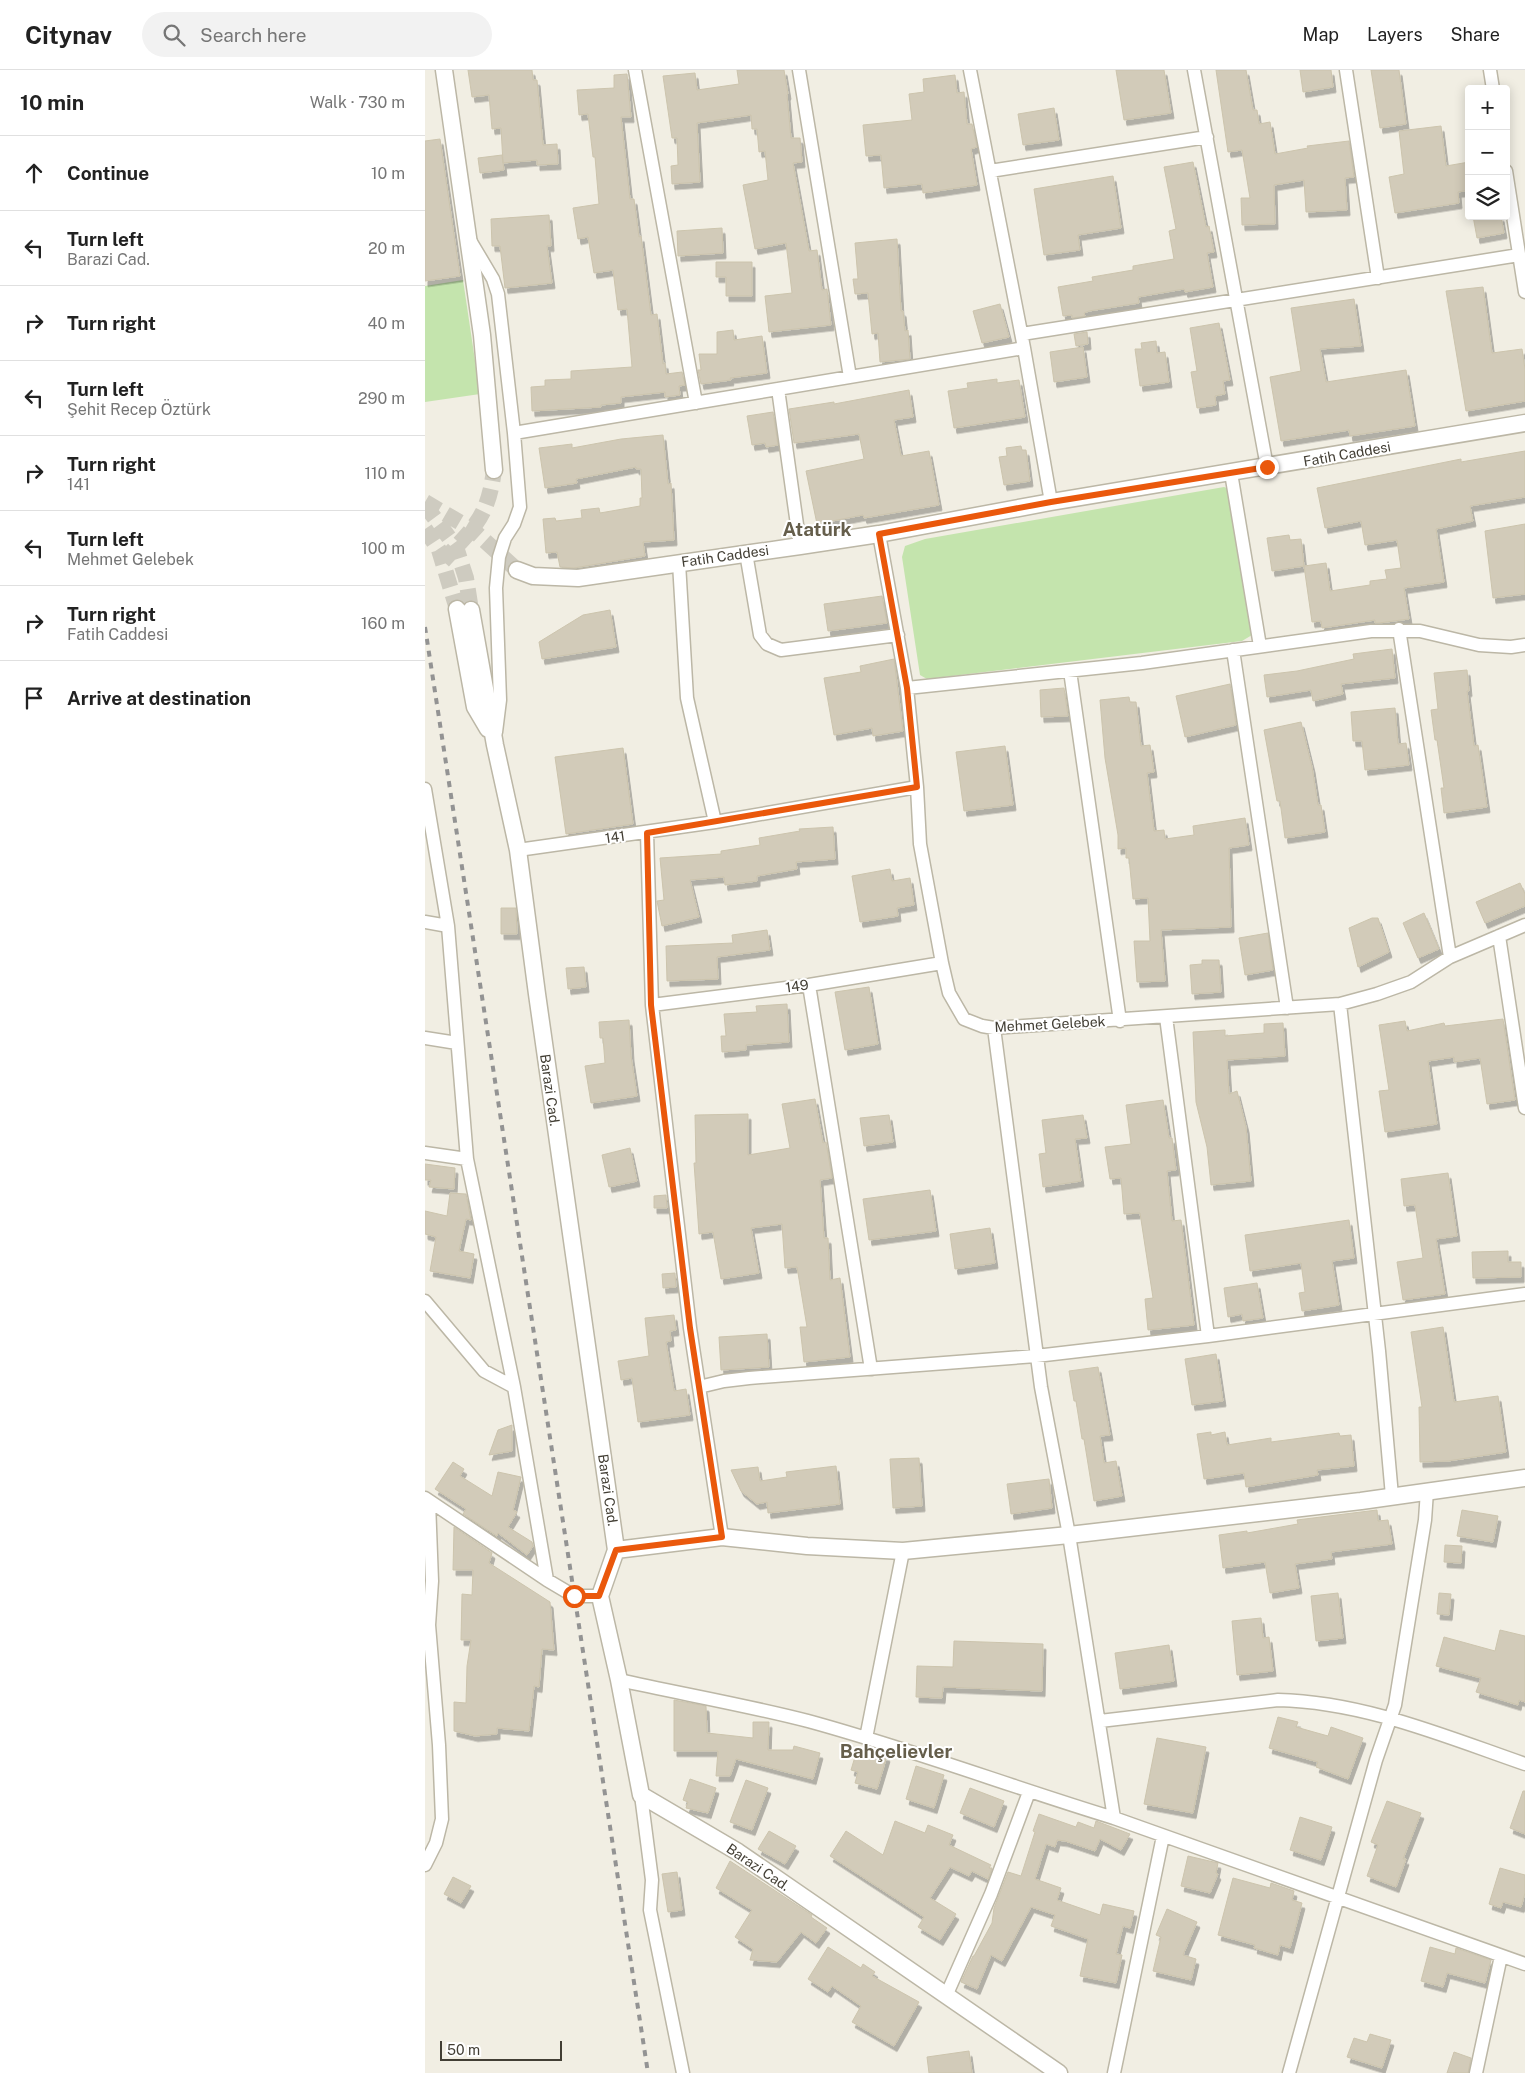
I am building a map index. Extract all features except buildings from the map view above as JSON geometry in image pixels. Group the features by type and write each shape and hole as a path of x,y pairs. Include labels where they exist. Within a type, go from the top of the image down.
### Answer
{"street":[{"path":"444,70 482,335 494,470"},
{"path":"635,70 696,403"},
{"path":"799,70 850,377"},
{"path":"970,70 1022,334 1051,502"},
{"path":"1195,70 1267,467"},
{"path":"1346,70 1378,278"},
{"path":"1490,70 1492,85"},
{"path":"989,171 1207,137"},
{"path":"1507,175 1521,239 1519,255 1525,292"},
{"path":"469,240 493,279 498,294 514,433 520,506 514,524 505,538 499,557 496,588 499,700 495,745"},
{"path":"1022,334 1519,255"},
{"path":"514,433 1024,348"},
{"path":"778,389 800,546"},
{"name":"Fatih Caddesi","path":"517,570 533,576 578,578 800,546 1525,423"},
{"path":"1231,473 1260,646"},
{"name":"Mehmet Gelebek","path":"879,534 907,688 917,787 920,844 941,963 949,994 964,1018 982,1026 994,1028 1120,1021 1341,1004 1411,982 1450,957 1525,925"},
{"path":"746,553 760,635 767,644 781,650 898,635"},
{"path":"679,563 687,698 715,822"},
{"name":"Barazi Cad.","path":"464,610 475,707 486,723 495,745 518,850 616,1550 599,1596"},
{"path":"1399,629 1450,957"},
{"path":"907,688 1070,671 1371,631 1399,629 1420,631 1479,645 1511,647 1525,645"},
{"path":"1233,650 1287,1008"},
{"path":"1070,671 1120,1021"},
{"name":"141","path":"518,850 647,833 917,787"},
{"path":"425,789 448,926 467,1159 514,1387 547,1580"},
{"path":"647,833 651,1005 690,1328 722,1537"},
{"path":"425,922 448,926"},
{"path":"1499,936 1525,1108"},
{"name":"149","path":"651,1005 809,985 941,963"},
{"path":"809,985 871,1369"},
{"path":"1341,1004 1375,1313 1392,1496"},
{"path":"1166,1017 1208,1336"},
{"path":"994,1028 1037,1356 1069,1535 1114,1818"},
{"path":"425,1038 457,1043"},
{"path":"425,1153 467,1159"},
{"path":"699,1387 749,1378 1037,1356 1208,1336 1525,1294"},
{"path":"425,1302 485,1371 514,1387"},
{"path":"616,1550 722,1537 807,1546 903,1552 1069,1535 1525,1478"},
{"path":"1289,2073 1376,1760 1395,1704 1427,1491"},
{"path":"427,1500 574,1596 599,1596 619,1680 641,1795 651,1880 650,1910 683,2073"},
{"path":"425,1864 436,1843 442,1819 439,1744 427,1623 432,1581 427,1500"},
{"path":"866,1738 903,1552"},
{"path":"619,1680 806,1721 866,1738 1114,1818 1525,1964"},
{"path":"1100,1721 1278,1700 1303,1700 1390,1717 1525,1764"},
{"path":"946,1996 991,1894 1029,1792"},
{"name":"Barazi Cad.","path":"641,1795 738,1852 1059,2073"},
{"path":"1115,2073 1163,1836"},
{"path":"1476,2073 1501,1956"}],"green space":[{"path":"463,280 480,394 425,402 425,286"},
{"path":"1224,487 1229,489 1253,626 1252,635 1242,641 927,679 920,675 902,557 905,546 925,539"}],"tunnel":[{"path":"443,561 478,521 488,500 494,470"},
{"path":"425,502 473,530 517,570"},
{"path":"425,505 456,547 466,578 471,610"},
{"path":"425,529 439,550 457,609"}],"railway":[{"path":"425,627 648,2073"}],"district":[{"name":"Atatürk","path":"817,529"},
{"name":"Bahçelievler","path":"896,1751"}],"route":[{"path":"574,1596 599,1596 616,1550 722,1537 690,1328 651,1005 647,833 917,787 907,688 879,534 1051,502 1267,467"}]}
